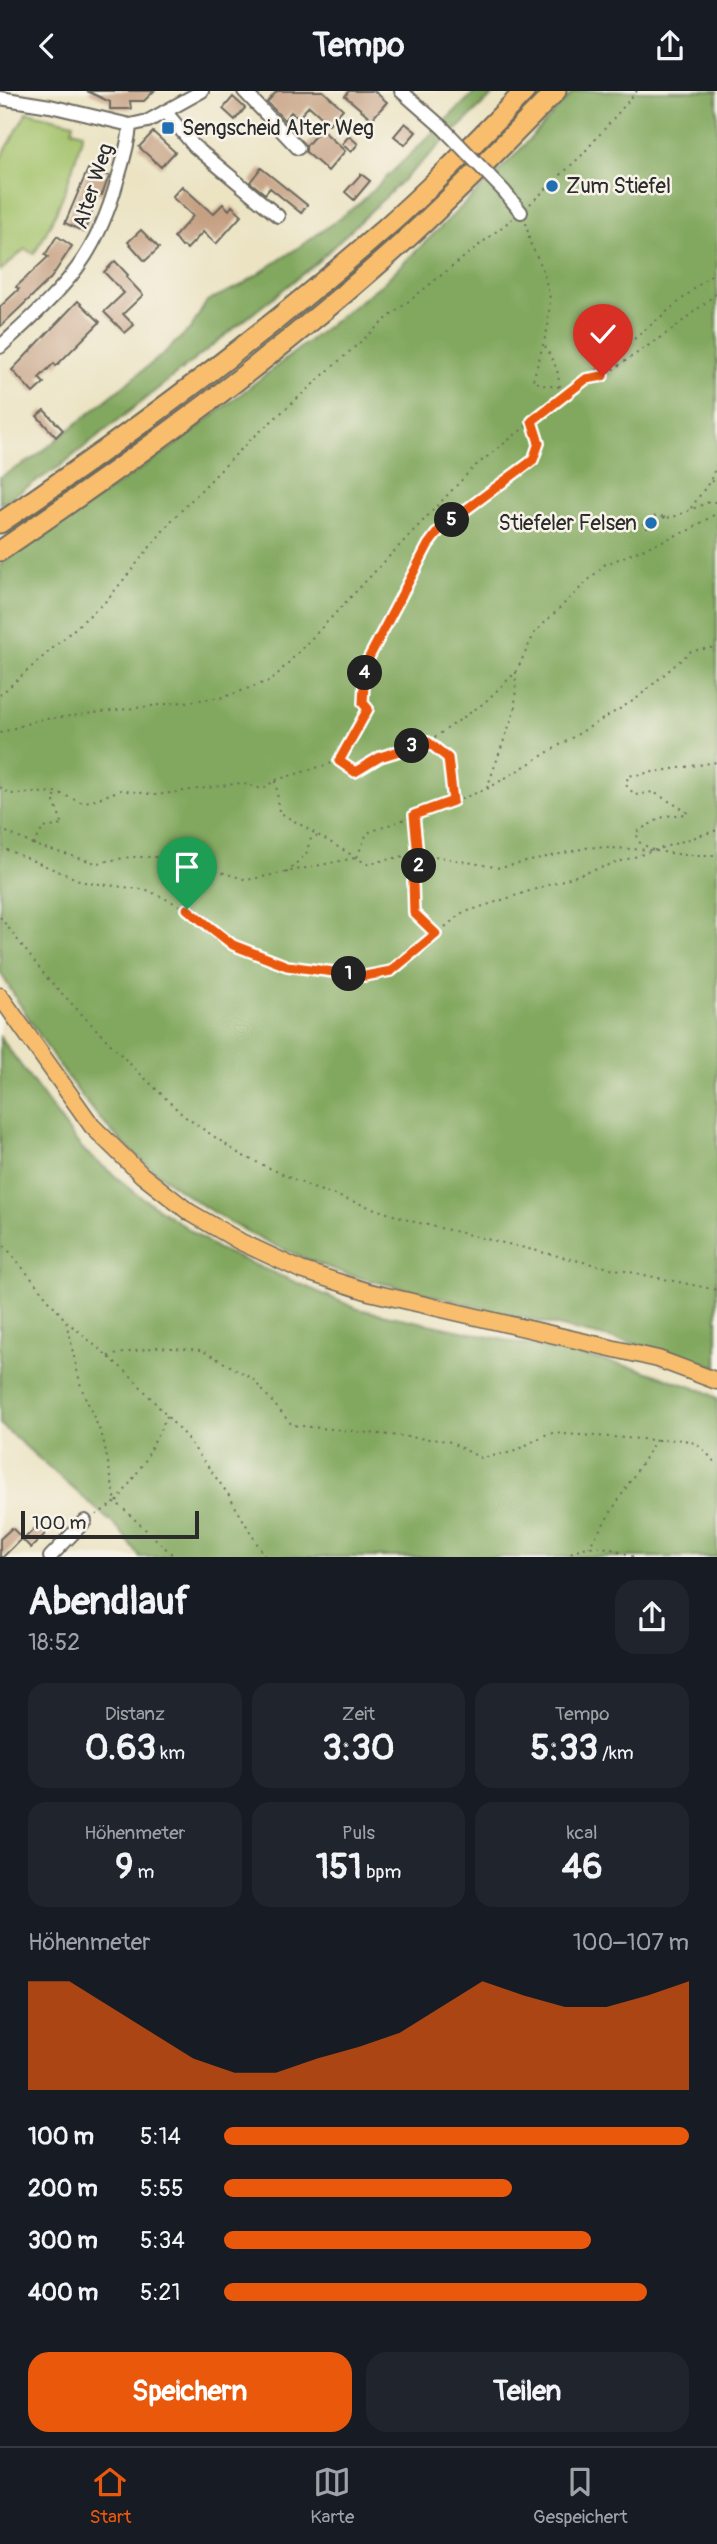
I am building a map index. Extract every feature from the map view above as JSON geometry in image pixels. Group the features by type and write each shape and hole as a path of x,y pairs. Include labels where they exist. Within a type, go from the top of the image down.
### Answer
{"highway":[{"path":"0,523 191,388 271,324 419,197 525,91"},
{"path":"0,551 201,409 285,343 434,214 556,91"}],"main road":[{"path":"0,996 92,1126 151,1182 190,1212 241,1242 301,1270 369,1291 658,1359 717,1381"}],"street":[{"path":"0,98 22,96 130,125 148,121 202,91"},
{"path":"244,91 298,148"},
{"path":"401,91 443,128 522,212"},
{"path":"165,111 194,146 278,216"},
{"name":"Alter Weg","path":"0,347 65,286 93,246 104,225 115,191 130,125"},
{"path":"50,1557 85,1521"}],"path":[{"path":"0,695 108,599 171,521 246,445 385,320 522,212 582,155 637,91"},
{"path":"522,212 530,243 542,267 550,299 545,345 533,380 542,385 561,387"},
{"path":"0,733 38,720 224,697 272,680 474,467 586,379 717,269"},
{"path":"586,379 603,376 673,328 717,293"},
{"path":"545,345 557,369 561,387 560,399"},
{"path":"0,787 10,794 57,792 80,802 92,801 120,790 156,795 241,783 262,789 276,780 339,761 368,709 363,703 365,665 428,545 440,529 533,460 539,443 532,421"},
{"path":"689,509 710,481 717,464"},
{"path":"710,481 717,483"},
{"path":"665,517 652,528 644,528 646,520 661,515 671,519 689,509 717,502"},
{"path":"339,761 355,772 380,757 428,742 484,703 516,672 535,632 604,565 689,530 717,513"},
{"path":"356,858 367,833 487,789 636,699 691,651 717,647"},
{"path":"487,789 515,709 516,672"},
{"path":"428,742 448,758 453,801"},
{"path":"654,850 639,842 636,832 665,816 688,814 653,792 635,795 626,785 628,776 717,762"},
{"path":"276,780 279,812 367,864 418,853 500,868 590,846 685,855 717,855"},
{"path":"34,845 43,828 63,825 53,799 57,792"},
{"path":"414,815 419,866 413,882 414,913 436,934"},
{"path":"0,828 34,845 96,863 130,857 155,857 205,867 247,880 356,858"},
{"path":"0,847 83,882 147,890 187,909 233,945 287,966 365,976 391,971 462,912 717,830"},
{"path":"286,874 306,854 310,840 318,835"},
{"path":"0,917 47,978 125,1059 184,1116 241,1154 313,1188 411,1221 583,1262 717,1290"},
{"path":"0,1240 66,1321 129,1374 167,1416 228,1494 265,1557"},
{"path":"66,1321 81,1387 103,1439 116,1503 174,1557"},
{"path":"108,1356 158,1346 201,1350 252,1378 292,1425 448,1441 481,1458 513,1452 549,1433 679,1439 701,1444 717,1465"},
{"path":"85,1521 116,1503 145,1461 167,1416"},
{"path":"589,1547 656,1440"},
{"path":"565,1557 576,1548 600,1546 634,1557"}],"green space":[{"path":"476,91 497,91 314,265 59,467 0,504 0,477 34,458 162,355 191,328 207,301 240,286 360,203"},
{"path":"574,91 717,91 717,1367 656,1349 334,1270 240,1228 165,1179 103,1122 56,1060 0,972 0,565 174,446 383,283 516,154"},
{"path":"27,112 74,123 72,130 83,133 63,195 34,254 25,249 0,271 0,160"},
{"path":"0,1037 82,1149 137,1194 218,1249 358,1309 636,1368 717,1398 717,1557 140,1557 119,1529 0,1424"}],"building":[{"path":"87,91 154,91 144,101 130,101 131,109 110,109 110,102"},
{"path":"277,91 323,91 343,109 329,124 309,106 298,118 291,112 284,120 267,102"},
{"path":"349,91 374,91 387,102 372,119 345,96"},
{"path":"233,97 245,108 235,120 223,109"},
{"path":"405,123 416,132 405,145 394,136"},
{"path":"321,129 345,151 328,171 306,152 306,146"},
{"path":"153,132 175,152 161,167 139,147"},
{"path":"349,136 358,144 351,152 342,144"},
{"path":"261,168 307,205 301,213 270,188 265,194 250,182"},
{"path":"88,169 109,176 102,195 97,193 84,232 65,223"},
{"path":"361,174 370,181 354,200 345,192"},
{"path":"182,186 213,214 223,204 229,210 232,206 242,215 216,244 203,232 187,249 174,237 193,216 172,197"},
{"path":"141,230 159,248 145,261 128,242"},
{"path":"57,236 72,246 51,278 0,327 0,307 19,289 16,287 48,257 45,255"},
{"path":"115,261 143,295 123,314 134,325 125,333 104,312 124,293 104,272"},
{"path":"78,301 100,322 56,366 54,363 39,378 44,383 33,393 12,370"},
{"path":"44,410 63,430 56,437 37,416"},
{"path":"39,1524 47,1532 31,1548 23,1540"},
{"path":"12,1528 22,1538 0,1557 0,1539"}],"place":[{"name":"Sengscheid Alter Weg","path":"168,128"},
{"name":"Zum Stiefel","path":"552,186"},
{"name":"Stiefeler Felsen","path":"651,523"}],"route":[{"path":"187,909 233,945 287,966 365,976 391,971 436,934 414,913 413,882 419,866 414,815 453,801 448,758 428,742 380,757 355,772 339,761 368,709 363,703 365,665 428,545 440,529 533,460 539,443 532,421 586,379 603,376"}]}
